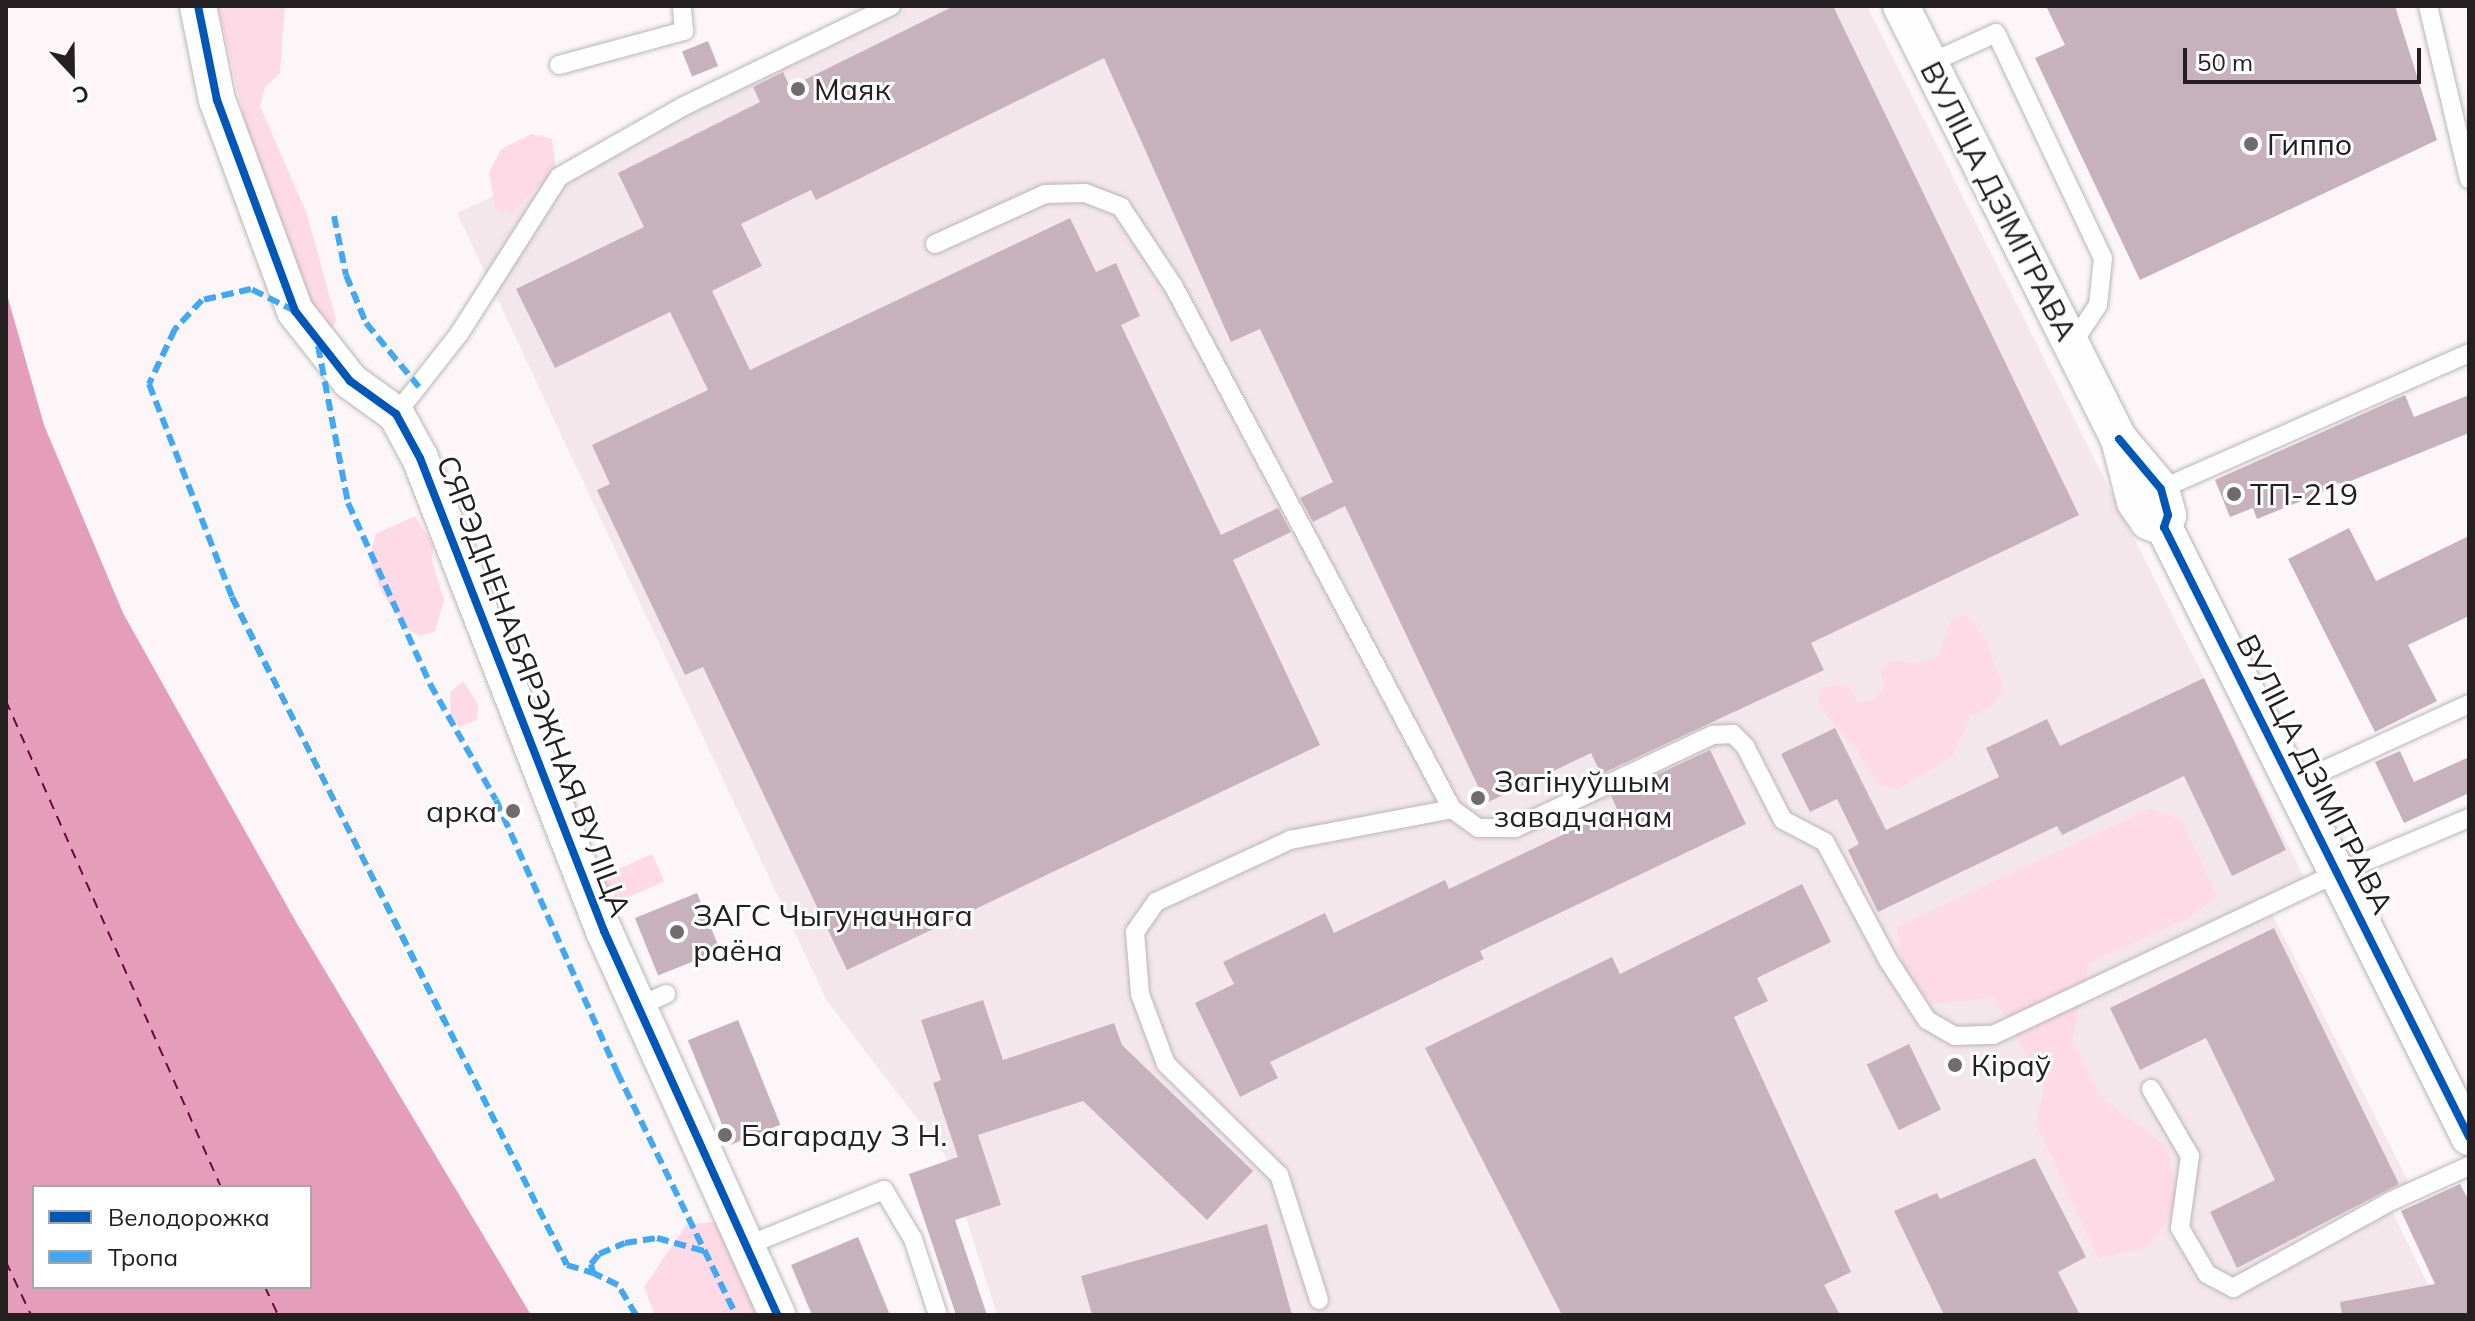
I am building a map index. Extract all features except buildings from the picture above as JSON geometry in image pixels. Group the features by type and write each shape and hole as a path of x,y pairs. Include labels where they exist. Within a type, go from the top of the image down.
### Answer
{"street":[{"name":"СЯРЭДНЕНАБЯРЭЖНАЯ ВУЛІЦА","path":"198,6 217,100 295,311 350,381 396,414 420,458 543,781 652,1000 746,1246 777,1315"},
{"name":"ВУЛІЦА ДЗІМІТРАВА","path":"1901,6 2119,439 2135,502 2149,522 2164,527"},
{"name":"ВУЛІЦА ДЗІМІТРАВА","path":"2119,439 2161,489 2168,515 2164,527 2469,1137"}],"lane":[{"path":"559,65 684,31 682,6"},
{"path":"396,414 459,334 559,177 682,107 891,6"},
{"path":"2428,6 2467,167"},
{"path":"1930,63 1996,33 2103,258 2098,305 2072,344"},
{"path":"935,244 1045,194 1085,193 1121,207 1174,287 1452,809 1478,828 1515,828 1713,735 1733,734 1745,746 1783,820 1825,842 1888,960 1927,1020 1955,1036 1993,1035 2338,873 2468,821"},
{"path":"2161,489 2469,353"},
{"path":"2292,785 2469,704"},
{"path":"1319,1300 1279,1175 1166,1064 1140,994 1135,932 1156,902 1290,840 1452,809"},
{"path":"2151,1089 2190,1156 2180,1228 2207,1274 2233,1288 2391,1201 2469,1166"},
{"path":"746,1246 884,1190 913,1239 938,1315"}],"shaded area":[{"path":"218,6 285,6 280,73 265,87 260,106 307,214 336,320 332,329 317,325 248,135"},
{"path":"903,6 1867,6 2306,881 2266,902 2413,1191 2390,1207 2443,1315 997,1315 947,1158 827,1001 457,213"},
{"path":"532,134 552,139 556,169 511,214 495,209 489,173 501,149"},
{"path":"6,291 44,425 123,613 296,922 531,1315 6,1315"},
{"path":"415,516 433,545 432,560 444,600 435,631 421,636 409,631 382,593 369,558 376,534"},
{"path":"1966,615 1986,640 2004,690 1990,708 1970,716 1952,757 1898,789 1878,785 1856,748 1827,717 1818,700 1821,689 1836,684 1849,687 1859,703 1874,700 1885,686 1880,672 1892,660 1917,664 1938,656 1951,620"},
{"path":"463,681 478,704 477,720 459,727 451,715 450,692"},
{"path":"2149,809 2181,819 2217,896 2190,917 2089,963 2072,1040 2101,1098 2165,1145 2181,1203 2147,1247 2098,1258 2036,1124 2044,1086 1994,998 1931,1004 1902,962 1897,927"},
{"path":"652,854 664,881 612,905 600,877"},
{"path":"718,1221 760,1315 655,1315 644,1287 686,1225"}],"ferry route":[{"path":"6,701 220,1185"},
{"path":"6,1262 31,1315"},
{"path":"266,1289 278,1315"}],"marked path":[{"path":"334,216 346,275 366,323 419,387"},
{"path":"295,311 251,289 202,300 175,329 149,384 232,597 567,1265 593,1273"},
{"path":"318,346 348,503 430,684 496,800 617,1072 736,1315"},
{"path":"636,1315 618,1285 593,1273 591,1264 599,1254 625,1243 657,1238 704,1251"}],"cycle path":[{"path":"198,6 217,100 295,311 350,381 396,414 420,458 604,931 777,1315"},
{"path":"2119,439 2161,489 2168,515 2164,527 2469,1137"}],"place":[{"name":"Маяк","path":"798,89"},
{"name":"Гиппо","path":"2251,144"},
{"name":"ТП-219","path":"2234,494"},
{"name":"Загінуўшым завадчанам","path":"1478,798"},
{"name":"арка","path":"513,811"},
{"name":"ЗАГС Чыгуначнага раёна","path":"677,932"},
{"name":"Кіраў","path":"1955,1065"},
{"name":"Багараду З Н.","path":"725,1135"}]}
